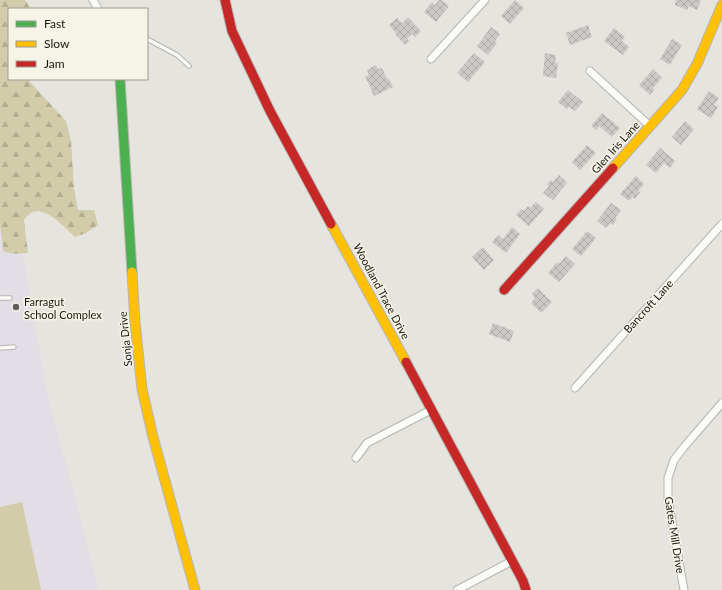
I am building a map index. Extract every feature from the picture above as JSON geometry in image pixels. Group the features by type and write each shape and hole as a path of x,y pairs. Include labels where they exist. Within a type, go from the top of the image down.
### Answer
{"street":[{"name":"Woodland Trace Drive","path":"225,0 232,31 267,104 395,341 526,590"},
{"path":"431,59 485,0"},
{"name":"Glen Iris Lane","path":"504,290 682,90 694,71 722,5"},
{"path":"590,71 650,126"},
{"name":"Sonja Drive","path":"120,80 135,322 142,389 153,436 195,590"},
{"name":"Bancroft Lane","path":"574,388 722,224"},
{"name":"Gates Mill Drive","path":"684,590 668,500 668,478 674,460 722,403"},
{"path":"356,458 367,443 431,410"},
{"path":"457,590 512,561"}],"lane":[{"path":"148,39 177,55 188,66"},
{"path":"0,298 10,298"},
{"path":"0,348 14,347"}],"shaded area":[{"name":"Farragut School Complex","path":"0,179 18,226 46,388 99,590 0,590"}],"green space":[{"path":"0,0 25,0 30,8 8,8 8,80 31,80 30,82 66,121 71,141 74,188 78,210 94,210 98,225 86,233 75,237 50,215 38,211 33,212 24,220 28,253 14,254 3,251 0,224"},
{"path":"22,502 41,590 0,590 0,507"}],"building":[{"path":"439,0 442,0 449,6 436,22 424,12 432,2 435,5"},
{"path":"515,0 524,8 510,24 501,16"},
{"path":"676,0 701,0 697,10 689,6 687,10 675,5"},
{"path":"408,17 421,31 415,37 412,34 407,39 409,41 405,45 389,25 397,18 402,23"},
{"path":"588,25 592,37 570,45 566,33"},
{"path":"491,27 500,34 495,41 497,43 488,55 477,46"},
{"path":"614,28 625,37 622,41 629,47 623,55 604,41"},
{"path":"672,39 682,45 670,65 660,59"},
{"path":"474,53 485,62 468,82 457,73"},
{"path":"545,53 556,55 555,63 558,63 556,78 543,76"},
{"path":"376,65 378,69 382,68 393,87 374,96 365,76 369,75 367,70"},
{"path":"653,69 662,78 653,88 654,90 650,95 639,85"},
{"path":"568,90 583,102 575,111 569,107 567,109 558,102"},
{"path":"709,91 719,98 714,105 718,107 711,118 697,109"},
{"path":"602,113 620,128 612,137 599,126 596,130 591,126"},
{"path":"685,121 694,129 681,145 672,137"},
{"path":"587,145 596,153 580,170 572,162"},
{"path":"660,148 675,161 670,168 664,163 656,173 646,165"},
{"path":"559,175 567,183 553,200 543,193 549,186 547,184 551,180 553,182"},
{"path":"636,176 644,184 638,191 640,192 635,199 632,197 629,201 620,194"},
{"path":"536,202 544,209 529,226 516,215 521,209 524,211 528,206 530,208"},
{"path":"611,203 621,210 615,218 617,219 613,225 610,223 606,228 597,221"},
{"path":"512,227 520,234 506,253 492,242 498,235 503,239"},
{"path":"587,231 596,238 581,256 572,249"},
{"path":"483,247 494,260 484,270 472,257"},
{"path":"566,256 575,264 559,282 548,273 557,262 559,264"},
{"path":"538,288 552,302 541,313 531,303 535,298 532,294"},
{"path":"493,323 514,331 510,342 489,334"}],"traffic: fast":[{"path":"120,80 132,272"}],"traffic: slow":[{"path":"613,168 682,90 697,64 722,5"},
{"path":"331,224 406,362"},
{"path":"132,272 135,322 142,389 153,437 195,590"}],"traffic: jam":[{"path":"225,0 232,31 270,111 331,224"},
{"path":"504,290 613,168"},
{"path":"406,362 523,581 526,590"}],"place":[{"name":"Farragut School Complex","path":"16,307"}]}
